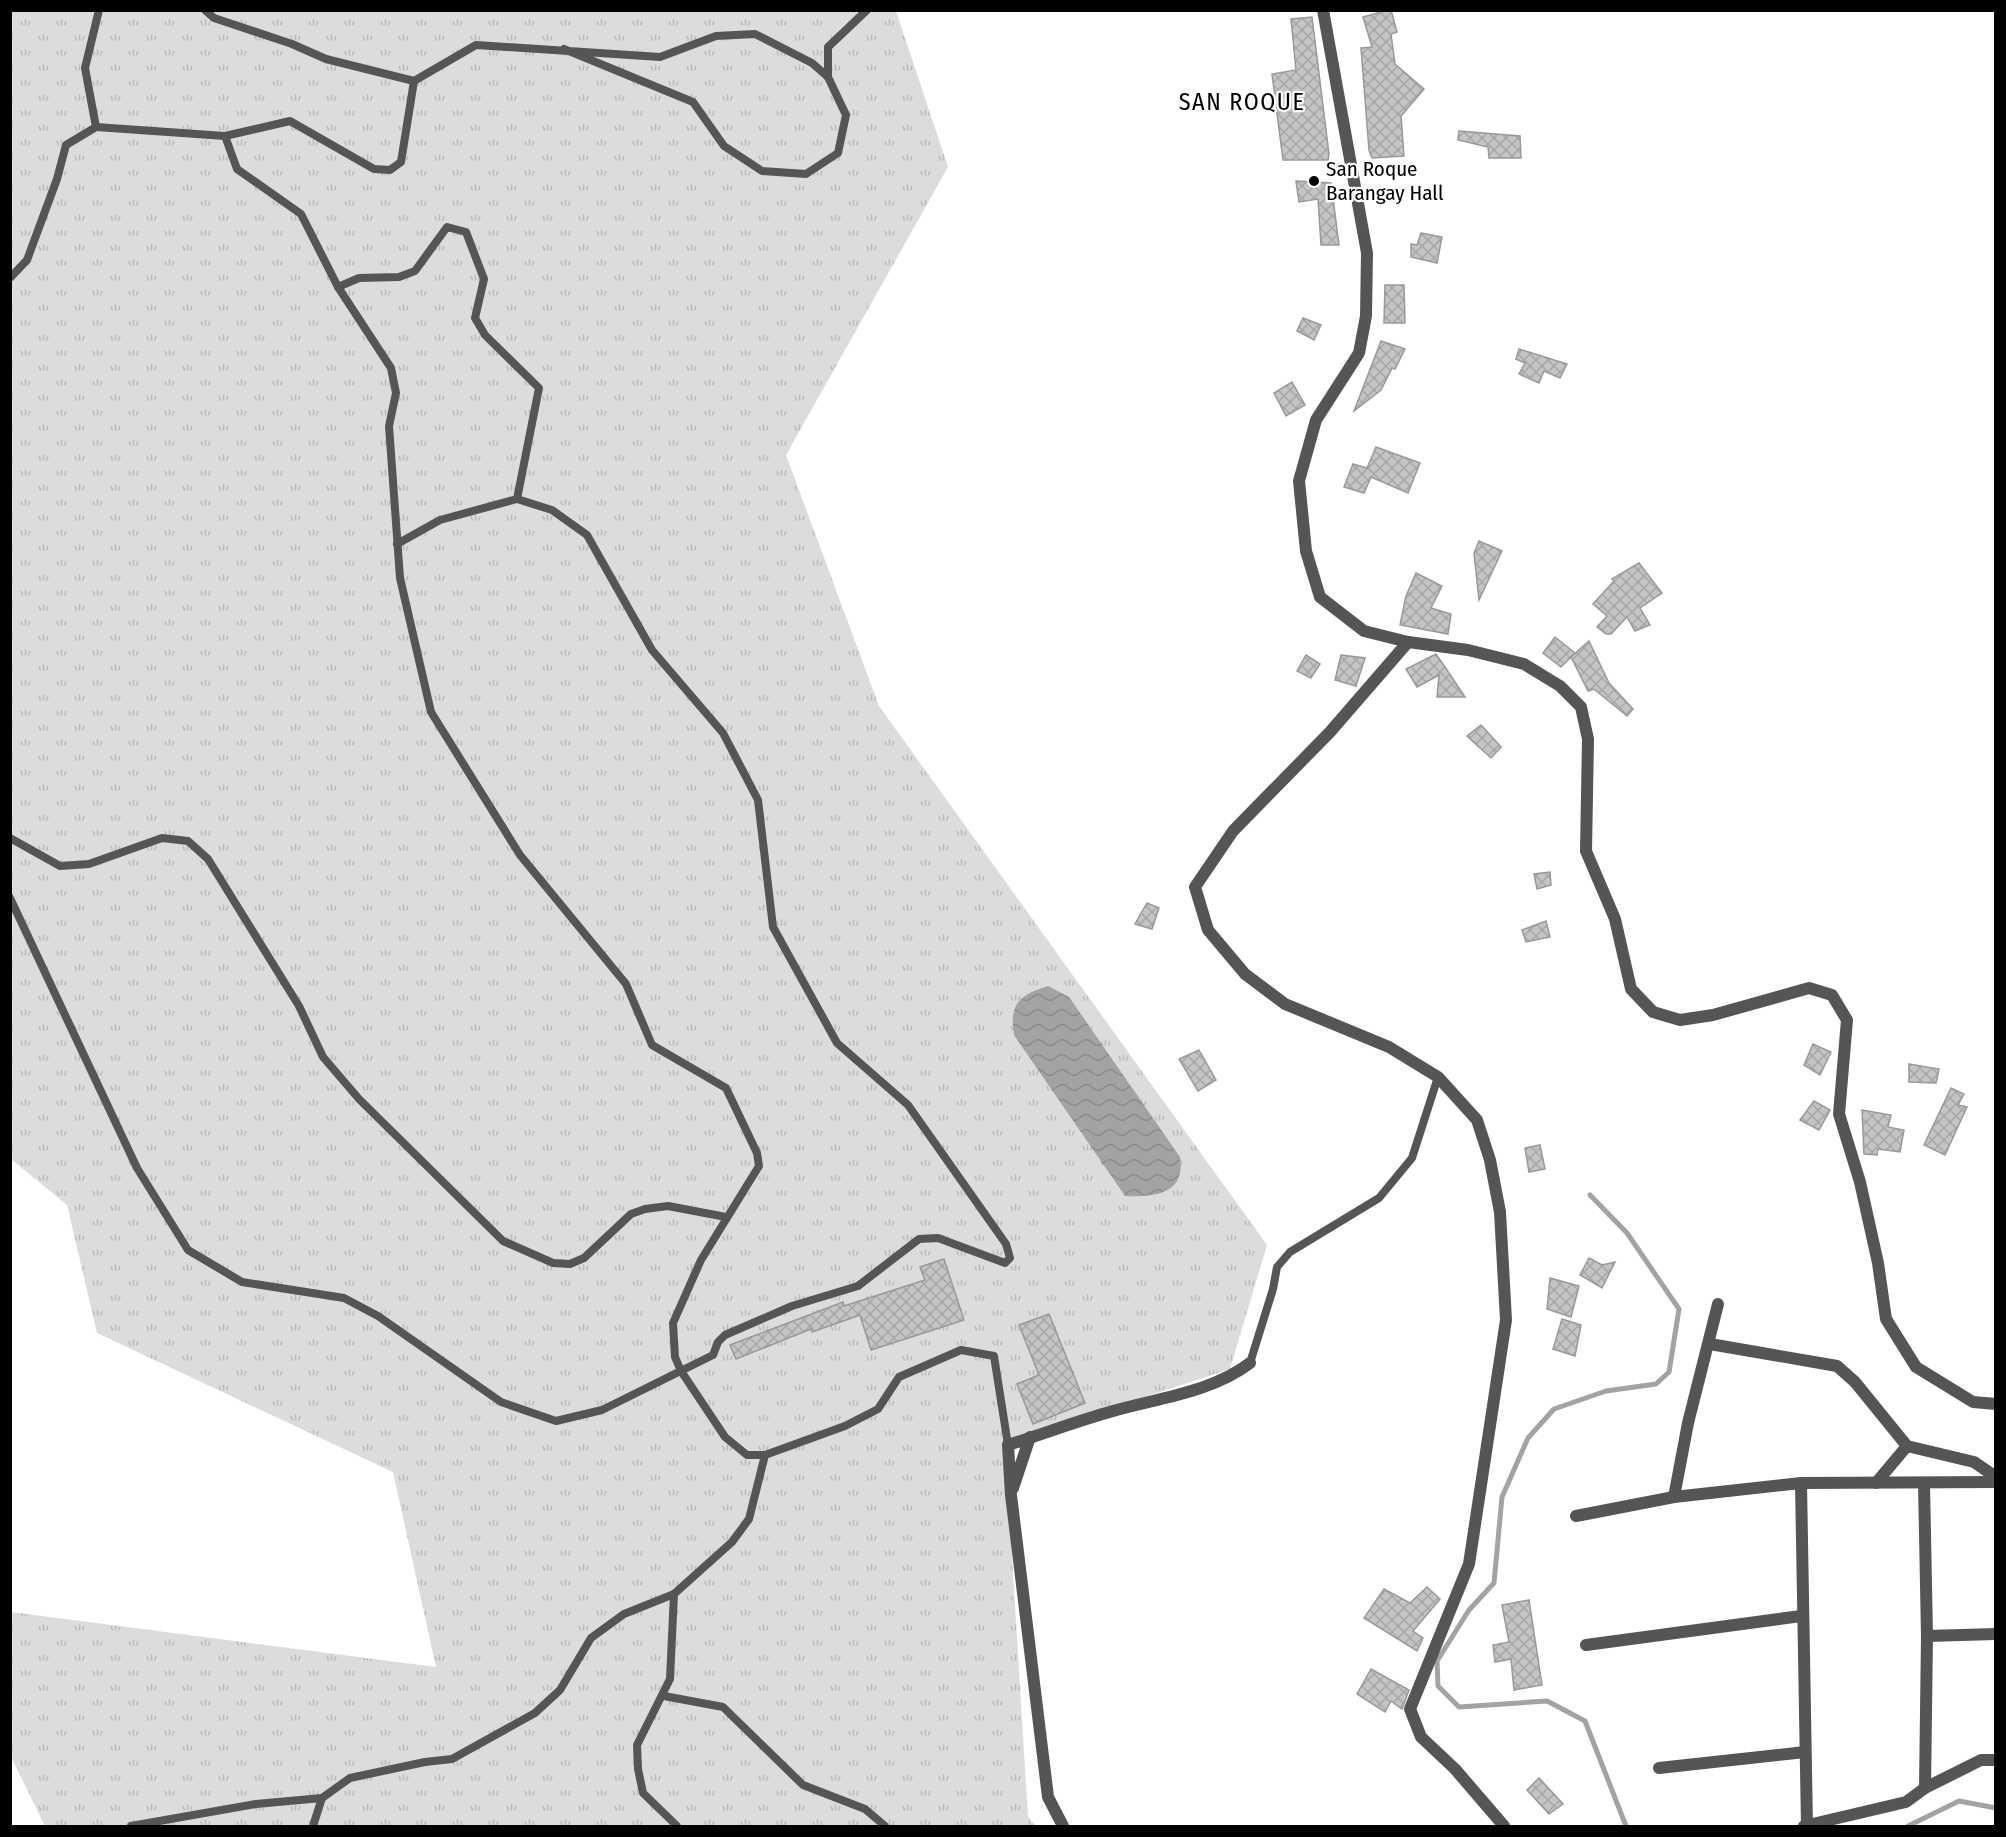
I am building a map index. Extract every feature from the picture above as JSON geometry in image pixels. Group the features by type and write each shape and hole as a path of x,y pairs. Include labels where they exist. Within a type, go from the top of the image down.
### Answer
{"street":[{"path":"1323,10 1367,253 1366,316 1359,353 1316,420 1299,482 1306,551 1320,597 1364,631 1407,642 1468,650 1524,664 1560,686 1581,707 1588,739 1587,851 1615,919 1631,988 1653,1012 1680,1020 1713,1015 1809,988 1832,995 1847,1020 1839,1114 1862,1192 1878,1263 1886,1319 1916,1367 1972,1402 1995,1404"},
{"path":"1407,642 1330,732 1233,831 1195,887 1208,930 1245,974 1285,1004 1389,1047 1438,1077 1477,1120 1490,1160 1500,1212 1506,1320 1469,1564 1410,1709 1421,1737 1455,1769 1504,1827"},
{"path":"1674,1497 1688,1423 1710,1344 1718,1304"},
{"path":"1710,1344 1838,1366 1855,1382 1907,1446 1974,1462 1995,1480"},
{"path":"1063,1827 1048,1797 1011,1495 1008,1444 1111,1411 1211,1384 1234,1375 1250,1363"},
{"path":"1011,1495 1030,1437"},
{"path":"1876,1483 1907,1446"},
{"path":"1576,1516 1674,1497 1801,1483 1924,1483 1995,1480"},
{"path":"1801,1483 1805,1826 1906,1802 1925,1788 1981,1760 1995,1760"},
{"path":"1924,1483 1927,1636 1925,1788"},
{"path":"1586,1645 1801,1616"},
{"path":"1927,1636 1995,1634"},
{"path":"1659,1768 1805,1752"}],"lane":[{"path":"96,127 85,69 99,10"},
{"path":"205,10 214,18 292,44 326,59 414,81 476,45 564,49 660,57 716,36 755,34 812,63 828,77 846,115 838,153 806,174 762,171 724,146 693,102 564,49"},
{"path":"828,77 828,47 867,10"},
{"path":"10,278 27,260 57,179 66,145 96,127 225,136 290,122 374,169 390,171 401,162 414,81"},
{"path":"225,136 237,169 301,214 338,287 391,368 396,393 389,426 400,578 431,712 520,855 626,984 652,1045 726,1088 757,1153 759,1166 748,1188 726,1217 701,1260 673,1323 675,1357 681,1371 724,1437 747,1455 765,1455 844,1426 878,1409 899,1377 961,1350 994,1356 1008,1444"},
{"path":"338,287 359,278 399,276 415,271 447,227 466,232 484,279 475,318 485,335 539,388 517,498"},
{"path":"10,898 137,1168 188,1250 242,1282 344,1298 378,1316 501,1402 556,1421 602,1410 713,1355 718,1342 725,1335 792,1306 858,1286 920,1239 939,1238 994,1261 1005,1263 1010,1258 1006,1244 908,1105 837,1043 773,927 758,800 723,733 652,650 587,535 552,510 517,498 440,520 397,544"},
{"path":"10,838 60,866 89,864 162,838 188,842 208,859 299,1006 323,1057 359,1099 503,1241 553,1263 570,1264 584,1258 631,1214 645,1209 668,1206 726,1217"},
{"path":"1250,1363 1277,1267 1290,1252 1379,1198 1412,1158 1438,1077"},
{"path":"131,1827 256,1804 322,1798 350,1778 425,1762 452,1760 535,1713 560,1690 591,1638 624,1614 674,1594 732,1542 749,1519 765,1455"},
{"path":"674,1594 670,1679 664,1696 637,1745 638,1769 643,1793 677,1827"},
{"path":"664,1696 723,1707 803,1785 865,1809 885,1827"},
{"path":"313,1827 322,1798"}],"green space":[{"path":"11,11 896,11 948,167 786,455 879,706 1267,1245 1230,1369 1005,1443 1028,1816 1035,1826 45,1826 11,1757 11,1612 436,1667 393,1472 97,1333 67,1205 11,1159"}],"water":[{"path":"1048,986 1069,997 1180,1157 1181,1170 1178,1179 1165,1191 1146,1196 1125,1196 1014,1035 1013,1016 1018,1002 1030,993"}],"building":[{"path":"1391,10 1397,32 1391,34 1395,64 1424,89 1401,116 1404,156 1372,158 1369,150 1361,48 1372,47 1363,17"},
{"path":"1312,17 1328,160 1283,160 1272,74 1296,70 1291,19"},
{"path":"1459,131 1520,136 1521,158 1489,158 1488,147 1458,140"},
{"path":"1296,181 1331,183 1339,245 1321,245 1318,199 1299,202"},
{"path":"1421,233 1442,237 1437,263 1411,257 1411,244 1417,245"},
{"path":"1385,285 1404,285 1405,323 1384,323"},
{"path":"1303,318 1321,325 1314,340 1297,331"},
{"path":"1381,341 1405,349 1381,390 1354,411"},
{"path":"1519,349 1567,364 1560,378 1544,371 1539,383 1519,374 1525,363 1516,359"},
{"path":"1292,382 1305,405 1286,416 1274,393"},
{"path":"1376,447 1420,463 1408,493 1371,477 1364,493 1344,487 1353,464 1367,468"},
{"path":"1479,541 1502,551 1479,600 1474,553"},
{"path":"1639,563 1662,593 1640,608 1650,625 1635,631 1627,617 1611,634 1606,634 1597,627 1607,616 1593,604 1614,581 1612,579"},
{"path":"1416,573 1442,586 1431,608 1451,614 1448,634 1400,625 1406,596"},
{"path":"1555,637 1575,653 1561,667 1543,653"},
{"path":"1589,641 1609,683 1633,709 1627,716 1594,689 1588,691 1571,657"},
{"path":"1436,654 1465,697 1437,697 1439,675 1417,687 1406,669"},
{"path":"1306,655 1320,664 1311,678 1297,671"},
{"path":"1341,655 1365,658 1356,686 1335,680"},
{"path":"1481,725 1501,747 1491,758 1467,736"},
{"path":"1550,872 1551,885 1537,889 1534,874"},
{"path":"1147,903 1159,908 1152,929 1135,924"},
{"path":"1546,921 1550,937 1526,942 1522,930"},
{"path":"1813,1044 1831,1052 1820,1075 1804,1065"},
{"path":"1199,1050 1216,1080 1198,1091 1179,1059"},
{"path":"1909,1064 1939,1069 1936,1083 1909,1082"},
{"path":"1951,1088 1964,1094 1958,1105 1967,1107 1945,1155 1924,1145"},
{"path":"1814,1101 1830,1110 1819,1130 1800,1120"},
{"path":"1862,1110 1891,1115 1888,1127 1904,1130 1900,1152 1878,1149 1877,1155 1864,1154"},
{"path":"1540,1145 1545,1169 1529,1172 1525,1148"},
{"path":"1589,1258 1602,1265 1615,1262 1602,1288 1580,1275"},
{"path":"944,1259 964,1320 871,1350 860,1315 812,1332 811,1329 736,1359 730,1345 843,1302 844,1306 925,1280 920,1267"},
{"path":"1550,1278 1579,1286 1571,1317 1547,1309"},
{"path":"1049,1314 1085,1403 1033,1424 1017,1384 1039,1375 1019,1325"},
{"path":"1562,1319 1581,1325 1575,1356 1553,1349"},
{"path":"1427,1587 1440,1599 1413,1631 1423,1638 1417,1651 1364,1618 1384,1589 1410,1603"},
{"path":"1529,1600 1542,1685 1514,1690 1511,1659 1495,1662 1493,1645 1509,1642 1502,1605"},
{"path":"1371,1669 1409,1690 1402,1709 1391,1701 1385,1712 1357,1694"},
{"path":"1539,1778 1563,1804 1549,1814 1527,1790"}],"waterway":[{"path":"1590,1195 1627,1233 1679,1309 1669,1372 1656,1384 1606,1391 1554,1409 1528,1438 1502,1497 1494,1583 1469,1610 1437,1661 1438,1686 1459,1707 1547,1701 1585,1721 1626,1826"},
{"path":"1908,1826 1959,1801 1996,1808"}],"place":[{"name":"San Roque Barangay Hall","path":"1314,181"}],"district":[{"name":"SAN ROQUE","path":"1242,102"}]}
